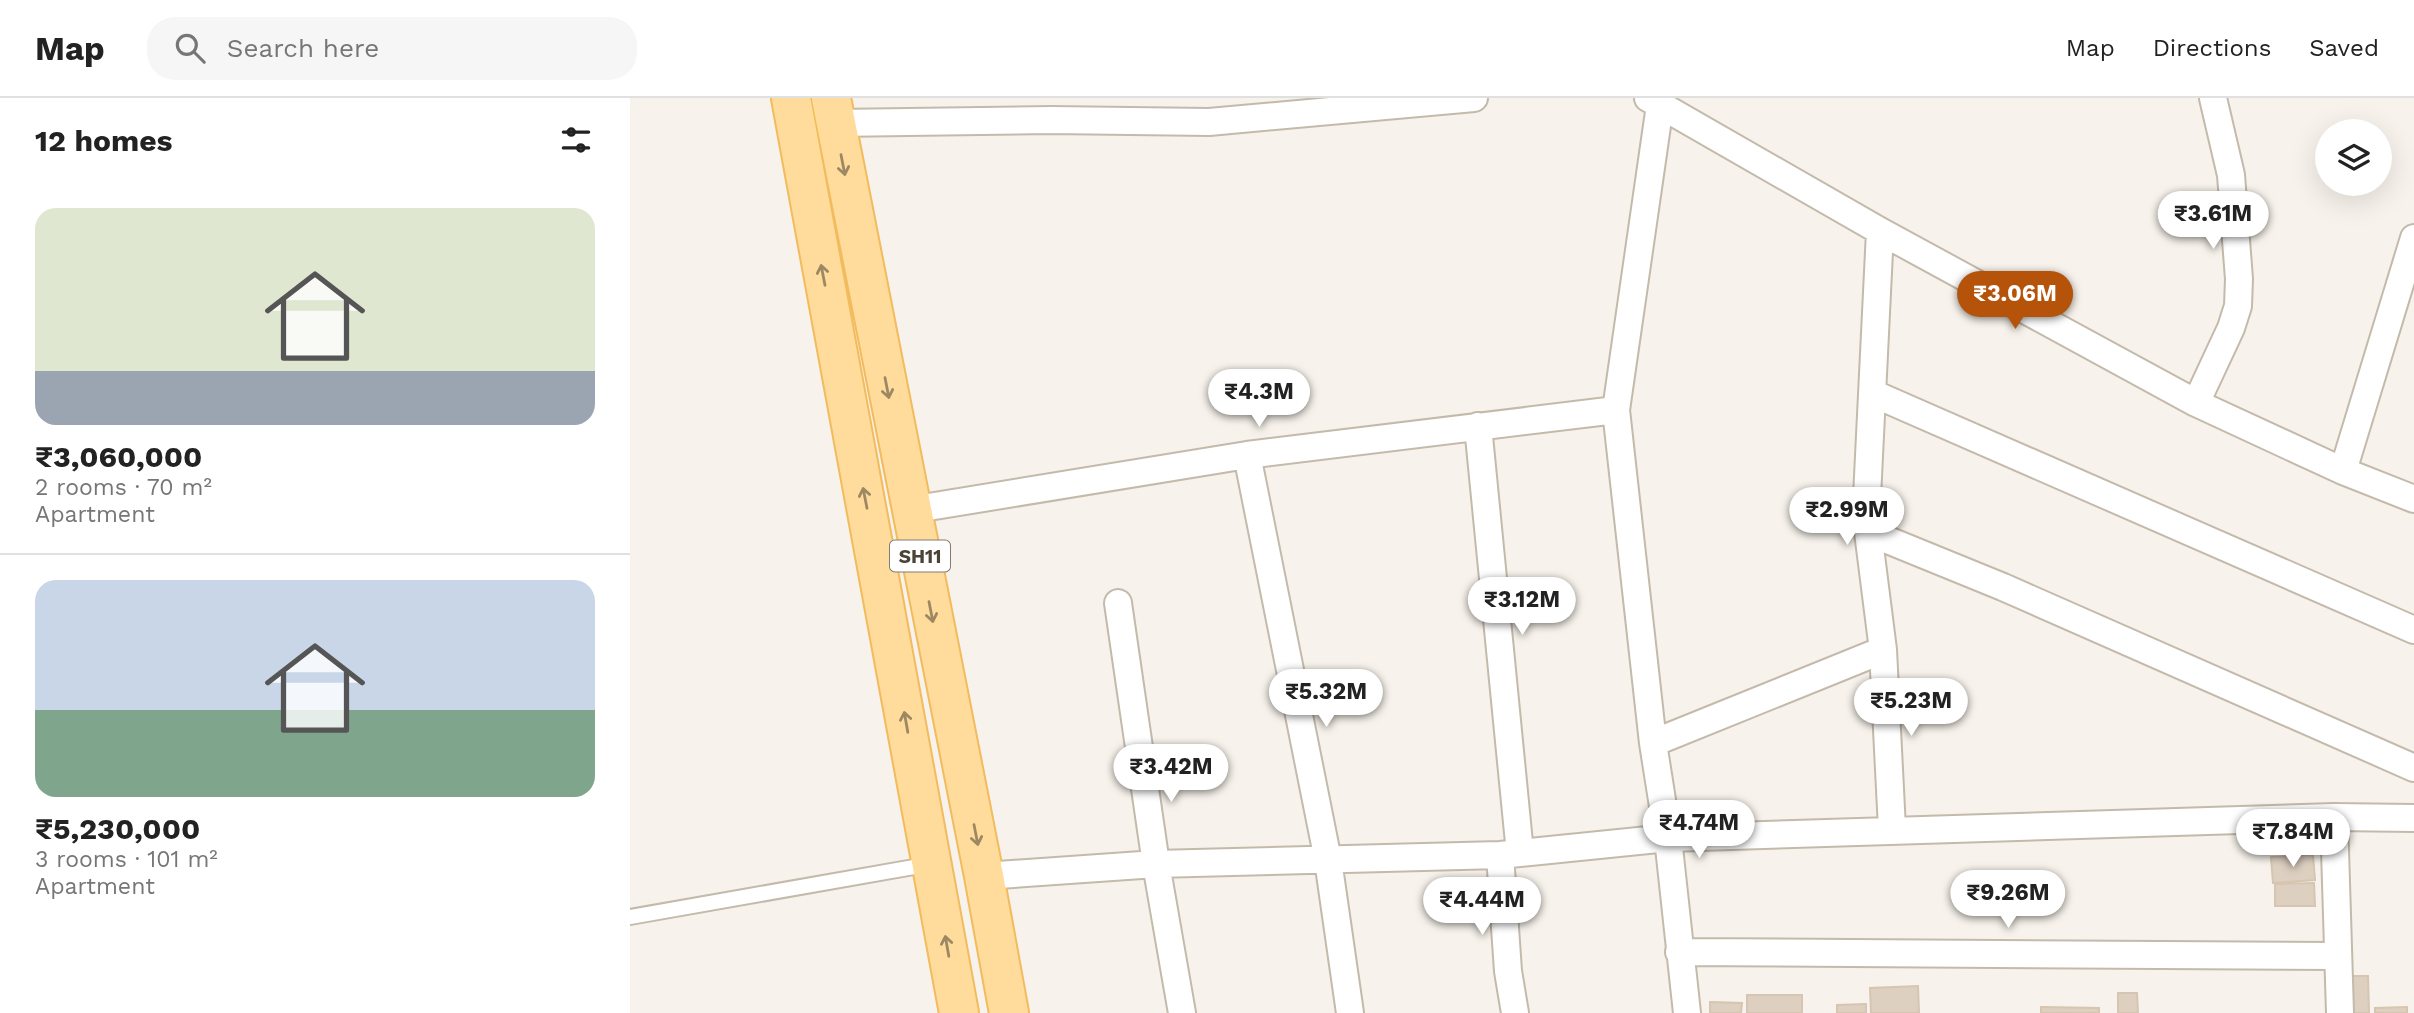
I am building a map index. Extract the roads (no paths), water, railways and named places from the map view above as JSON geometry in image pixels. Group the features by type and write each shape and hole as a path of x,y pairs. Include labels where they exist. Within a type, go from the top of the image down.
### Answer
{"main road":[{"name":"SH11","path":"791,98 959,1013"},
{"name":"SH11","path":"833,110 1009,1013"}],"street":[{"path":"833,110 1051,109 1209,122 1244,108 1474,98"},
{"path":"2196,403 2231,328 2238,306 2239,279 2231,175 2213,98"},
{"path":"1687,1013 1668,838 1653,743 1616,410 1654,102 1880,231 2196,403 2343,471 2414,499"},
{"path":"1880,231 1867,497 1868,532 1883,650 1892,830"},
{"path":"2343,471 2414,238"},
{"path":"1872,393 2414,630"},
{"path":"911,510 1247,455 1616,410"},
{"path":"1478,426 1510,854 1508,971 1515,1013"},
{"path":"1247,455 1328,860 1350,1013"},
{"path":"1868,532 2015,592 2414,768"},
{"path":"1118,603 1156,864 1182,1013"},
{"path":"1653,743 1883,650"},
{"path":"984,876 1156,864 1510,854 1668,838 2334,817 2414,818"},
{"path":"2334,817 2340,1013"},
{"path":"1679,952 2338,956"}],"lane":[{"path":"630,917 932,864"}]}
